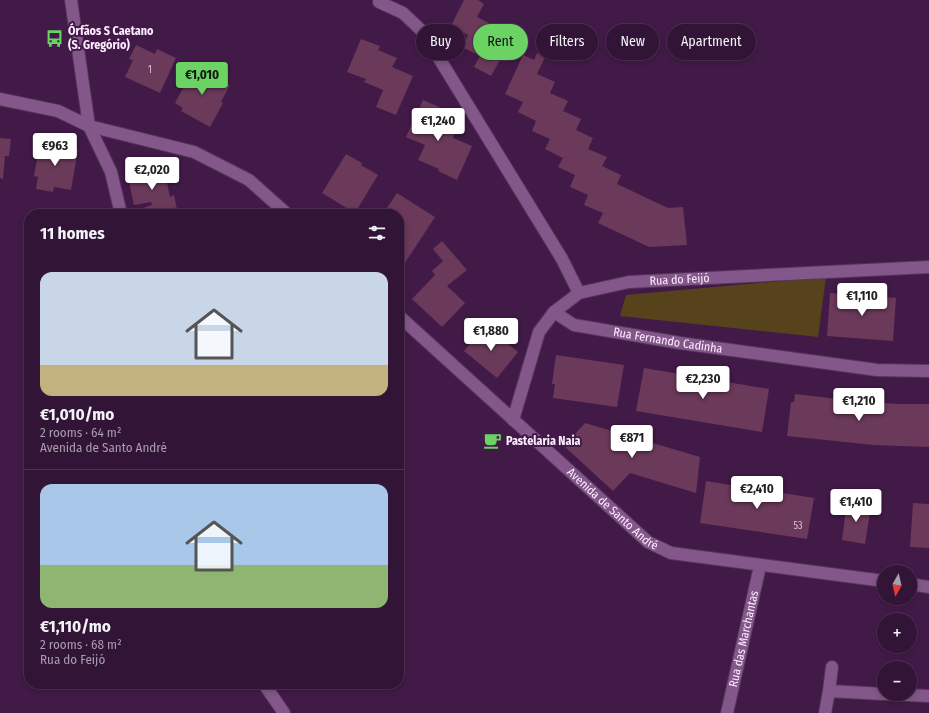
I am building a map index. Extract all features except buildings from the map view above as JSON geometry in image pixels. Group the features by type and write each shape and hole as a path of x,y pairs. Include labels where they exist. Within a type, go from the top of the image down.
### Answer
{"street":[{"path":"71,0 89,126 111,172 120,209"},
{"path":"379,2 403,13 423,32 562,259 579,293"},
{"path":"0,99 58,111 89,126 194,152 249,180 281,209"},
{"name":"Rua do Feijó","path":"513,420 539,332 554,312 579,293 629,282 929,267"},
{"name":"Rua Fernando Cadinha","path":"554,312 574,326 680,343 877,370 929,371"},
{"name":"Avenida de Santo André","path":"404,321 648,542 671,553 760,566 877,580"},
{"name":"Rua das Marchantas","path":"727,713 760,566"},
{"path":"917,585 929,587"},
{"path":"825,713 832,667"},
{"path":"267,689 284,713"},
{"path":"829,691 877,694"},
{"path":"917,695 929,696"}],"shaded area":[{"path":"826,277 818,337 620,316 626,295"}],"place":[{"name":"Órfãos S Caetano (S. Gregório)","path":"55,38"},
{"name":"Pastelaria Naia","path":"493,441"}]}
